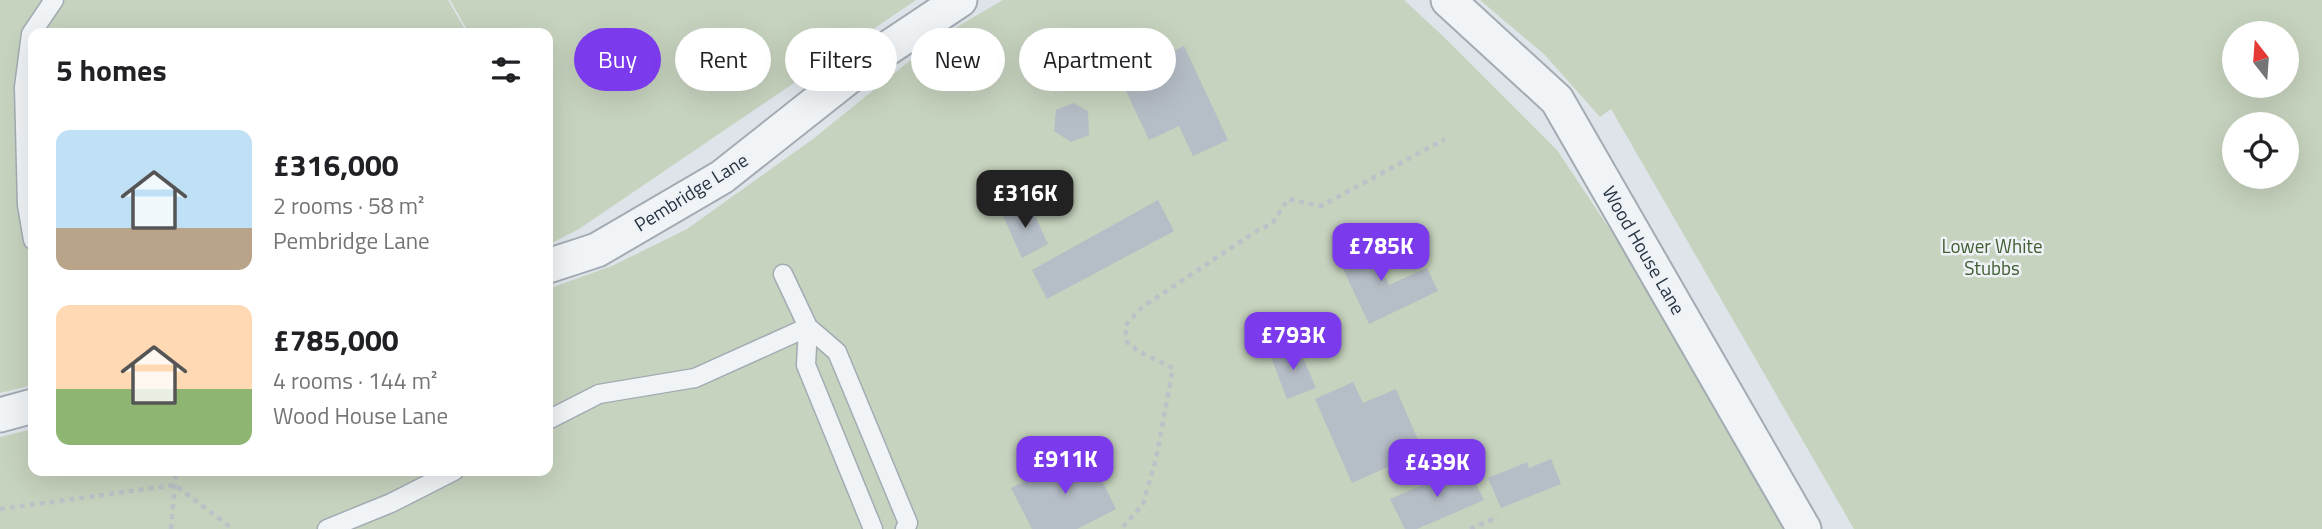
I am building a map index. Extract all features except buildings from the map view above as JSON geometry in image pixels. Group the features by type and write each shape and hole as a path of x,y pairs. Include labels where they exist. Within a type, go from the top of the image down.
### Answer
{"street":[{"name":"Pembridge Lane","path":"553,264 597,250 722,177 870,60 960,0"},
{"name":"Wood House Lane","path":"1448,0 1557,100 1804,529"},
{"path":"0,415 28,407"}],"lane":[{"path":"36,28 54,0"},
{"path":"28,60 24,87 28,211"},
{"path":"783,274 808,327 837,352 899,499 908,523 905,529"},
{"path":"553,417 599,394 695,378 808,327"},
{"path":"808,327 806,365 873,529"},
{"path":"327,529 391,503 444,476"}],"path":[{"path":"1122,528 1143,504 1156,459 1173,368 1138,351 1127,342 1125,326 1141,308 1272,223 1288,199 1321,206 1445,139"},
{"path":"171,529 176,476"},
{"path":"0,509 175,485 233,529"},
{"path":"1470,529 1498,517"}],"green space":[{"path":"0,0 448,0 464,28 28,28 28,386 0,393"},
{"path":"450,0 916,0 875,28 785,28 785,89 579,229 553,242 553,28 466,28"},
{"path":"1003,0 1404,0 1557,150 1720,395 1793,529 0,529 0,437 28,430 28,476 553,476 553,287 614,265 687,229 813,139 872,91 897,91 897,71 911,60 911,91 1005,91 1005,28 955,28"},
{"name":"Lower White Stubbs","path":"1480,0 2322,0 2322,529 1854,529 1611,109 1600,117 1545,55"}]}
